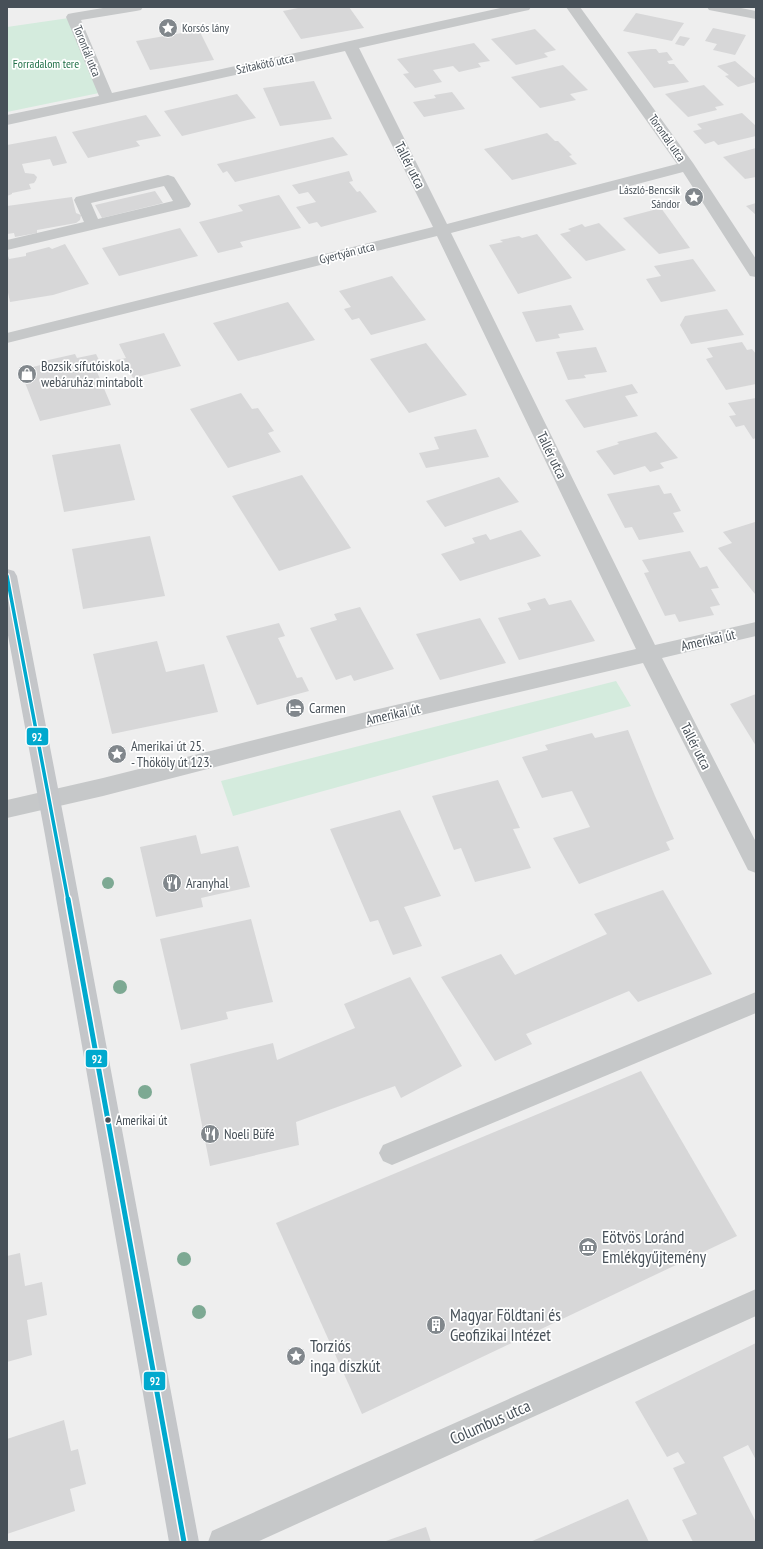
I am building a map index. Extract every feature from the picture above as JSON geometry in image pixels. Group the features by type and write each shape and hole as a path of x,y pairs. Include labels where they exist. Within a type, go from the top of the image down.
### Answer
{"main road":[{"path":"7,576 184,1542"}],"street":[{"name":"Torontál utca","path":"107,98 73,17 136,7"},
{"name":"Szitakötő utca","path":"7,120 524,7"},
{"name":"Torontál utca","path":"573,7 686,166 756,272"},
{"path":"714,7 756,15"},
{"name":"Tallér utca","path":"350,46 442,230 649,654 756,864"},
{"name":"Gyertyán utca","path":"7,338 442,230 686,166"},
{"path":"7,245 94,225 184,204 168,180 82,200 94,225"},
{"name":"Amerikai út","path":"7,809 103,787 370,719 756,629"},
{"path":"392,1153 756,1002"},
{"name":"Columbus utca","path":"223,1542 756,1302"}],"green space":[{"name":"Forradalom tere","path":"69,18 99,93 7,112 7,27"},
{"path":"616,681 631,706 233,816 221,781"}],"building":[{"path":"303,7 349,7 364,28 301,39 283,11"},
{"path":"636,13 684,23 672,41 623,31"},
{"path":"713,28 746,35 735,55 713,50 717,44 705,41"},
{"path":"535,29 556,50 544,53 548,57 516,65 491,39"},
{"path":"199,30 214,60 150,70 136,41"},
{"path":"680,36 690,38 684,46 675,44"},
{"path":"474,43 490,61 478,63 481,67 459,72 453,66 433,70 442,82 415,88 403,74 409,73 397,59"},
{"path":"656,49 659,53 667,52 673,60 667,61 669,64 674,64 689,82 654,88 627,52"},
{"path":"735,61 756,79 756,82 738,87 725,76 729,75 717,66"},
{"path":"563,65 588,90 570,94 576,100 540,108 511,77"},
{"path":"314,81 332,119 280,126 263,88"},
{"path":"704,85 724,105 715,107 717,110 688,117 665,94"},
{"path":"452,92 465,109 424,117 413,102 436,98 434,95"},
{"path":"237,94 256,118 182,136 164,111"},
{"path":"742,113 756,126 756,136 718,145 714,141 705,144 693,131 702,129 697,124"},
{"path":"146,115 161,136 136,141 140,146 88,158 72,132"},
{"path":"547,133 555,141 558,141 572,155 569,156 577,164 512,180 484,149"},
{"path":"56,136 67,163 53,166 50,159 22,164 25,173 34,174 37,177 36,180 34,183 29,184 31,189 12,193 7,196 7,145"},
{"path":"333,137 348,155 235,182 227,171 223,173 217,164"},
{"path":"756,148 756,177 745,179 723,157"},
{"path":"349,171 353,181 349,182 357,192 360,191 377,212 321,227 317,222 309,224 296,207 316,202 308,192 299,194 292,185"},
{"path":"155,191 163,203 102,218 95,205"},
{"path":"279,195 301,228 240,242 243,247 218,253 199,222 243,211 238,205"},
{"path":"72,197 76,213 81,215 80,220 76,223 37,230 37,233 15,237 14,233 7,234 7,206"},
{"path":"756,203 756,215 746,206"},
{"path":"661,208 690,248 659,254 623,218"},
{"path":"599,223 626,250 586,261 560,234 571,231 568,229 582,224 585,227"},
{"path":"180,228 198,256 119,276 102,248"},
{"path":"537,234 572,278 518,294 489,245 503,242 500,240 519,236 522,238"},
{"path":"65,244 89,284 53,295 10,302 7,288 7,256 9,259 26,256 26,253 49,247 52,249"},
{"path":"693,259 716,291 661,302 646,279 661,276 654,266"},
{"path":"392,276 426,320 371,335 359,318 352,320 344,309 351,307 339,291"},
{"path":"288,302 315,340 238,361 213,323"},
{"path":"571,305 584,330 558,334 560,338 536,342 522,312"},
{"path":"727,309 744,335 691,344 680,325 685,316"},
{"path":"164,333 181,366 133,378 126,365 119,367 116,360 126,358 119,344"},
{"path":"742,342 747,350 752,349 756,354 756,384 726,390 706,359 713,357 707,348"},
{"path":"426,343 467,395 409,413 370,359"},
{"path":"596,347 607,372 584,375 586,378 568,380 556,352"},
{"path":"75,354 77,358 96,354 104,370 97,372 111,405 40,421 20,370 45,364 44,361"},
{"path":"632,384 638,393 625,396 638,416 584,428 565,400"},
{"path":"241,393 252,409 258,408 274,431 268,433 281,452 228,468 190,409"},
{"path":"756,398 756,438 753,439 744,425 736,427 729,416 736,415 728,403"},
{"path":"476,429 489,457 426,468 419,453 439,449 434,437"},
{"path":"656,432 678,458 660,463 664,468 650,472 645,466 614,475 596,451 619,444 617,442"},
{"path":"120,444 135,500 64,512 52,455"},
{"path":"302,475 351,548 279,571 232,496"},
{"path":"499,477 519,502 445,527 426,501"},
{"path":"659,485 664,494 671,493 681,511 673,513 684,532 639,540 632,527 625,528 607,494"},
{"path":"755,522 755,594 718,548 732,543 723,532"},
{"path":"521,530 541,556 460,581 441,554 475,543 472,538 486,534 490,540"},
{"path":"150,536 165,596 83,609 72,549"},
{"path":"690,551 700,568 707,566 719,588 711,589 720,605 710,607 714,615 679,622 675,614 665,616 644,573 649,572 642,560"},
{"path":"545,598 549,605 571,600 595,641 519,660 498,618 531,610 527,603"},
{"path":"360,607 394,669 354,681 351,675 336,680 310,628 337,620 334,614"},
{"path":"480,618 506,663 440,680 416,634"},
{"path":"279,623 285,636 278,638 297,678 302,677 309,691 257,705 226,636"},
{"path":"157,641 166,672 204,664 218,712 112,734 93,654"},
{"path":"756,694 756,746 730,704"},
{"path":"628,730 674,839 666,842 670,850 579,884 553,838 590,827 572,791 542,798 522,757 548,750 545,745 592,733 595,738"},
{"path":"498,780 520,828 513,829 531,868 475,882 461,848 454,850 432,796"},
{"path":"400,810 441,896 404,907 422,946 393,955 378,920 370,922 330,829"},
{"path":"196,835 201,854 238,846 250,887 201,898 203,907 156,917 140,847"},
{"path":"663,890 712,974 638,1002 629,991 526,1034 532,1044 495,1061 441,977 501,954 515,975 607,934 594,914"},
{"path":"251,919 273,1002 226,1012 228,1019 181,1030 160,939"},
{"path":"410,977 462,1066 401,1098 395,1086 296,1122 299,1145 210,1166 190,1064 273,1043 277,1060 355,1028 344,1004"},
{"name":"Magyar Földtani és Geofizikai Intézet","path":"641,1071 737,1236 362,1414 276,1223"},
{"path":"20,1253 25,1286 42,1282 47,1315 27,1320 32,1355 7,1362 7,1256"},
{"path":"756,1343 756,1460 748,1445 723,1457 756,1522 756,1542 693,1542 682,1520 697,1514 673,1468 685,1463 678,1452 667,1457 635,1402"},
{"path":"64,1420 71,1451 78,1449 86,1484 70,1489 75,1511 7,1534 7,1439"},
{"path":"628,1499 649,1542 530,1542"},
{"path":"426,1527 431,1542 383,1542"}],"transit line":[{"name":"92","path":"7,576 56,835 184,1542"}],"place":[{"name":"Korsós lány","path":"168,28"},
{"name":"László-Bencsik Sándor","path":"694,197"},
{"name":"Bozsik sífutóiskola, webáruház mintabolt","path":"27,374"},
{"name":"Carmen","path":"295,708"},
{"name":"Amerikai út 25. - Thököly út 123.","path":"117,754"},
{"name":"Aranyhal","path":"172,883"},
{"name":"Amerikai út","path":"108,1120"},
{"name":"Noeli Büfé","path":"210,1134"},
{"name":"Eötvös Loránd Emlékgyűjtemény","path":"588,1247"},
{"name":"Magyar Földtani és Geofizikai Intézet","path":"436,1325"},
{"name":"Torziós inga díszkút","path":"296,1356"}]}
